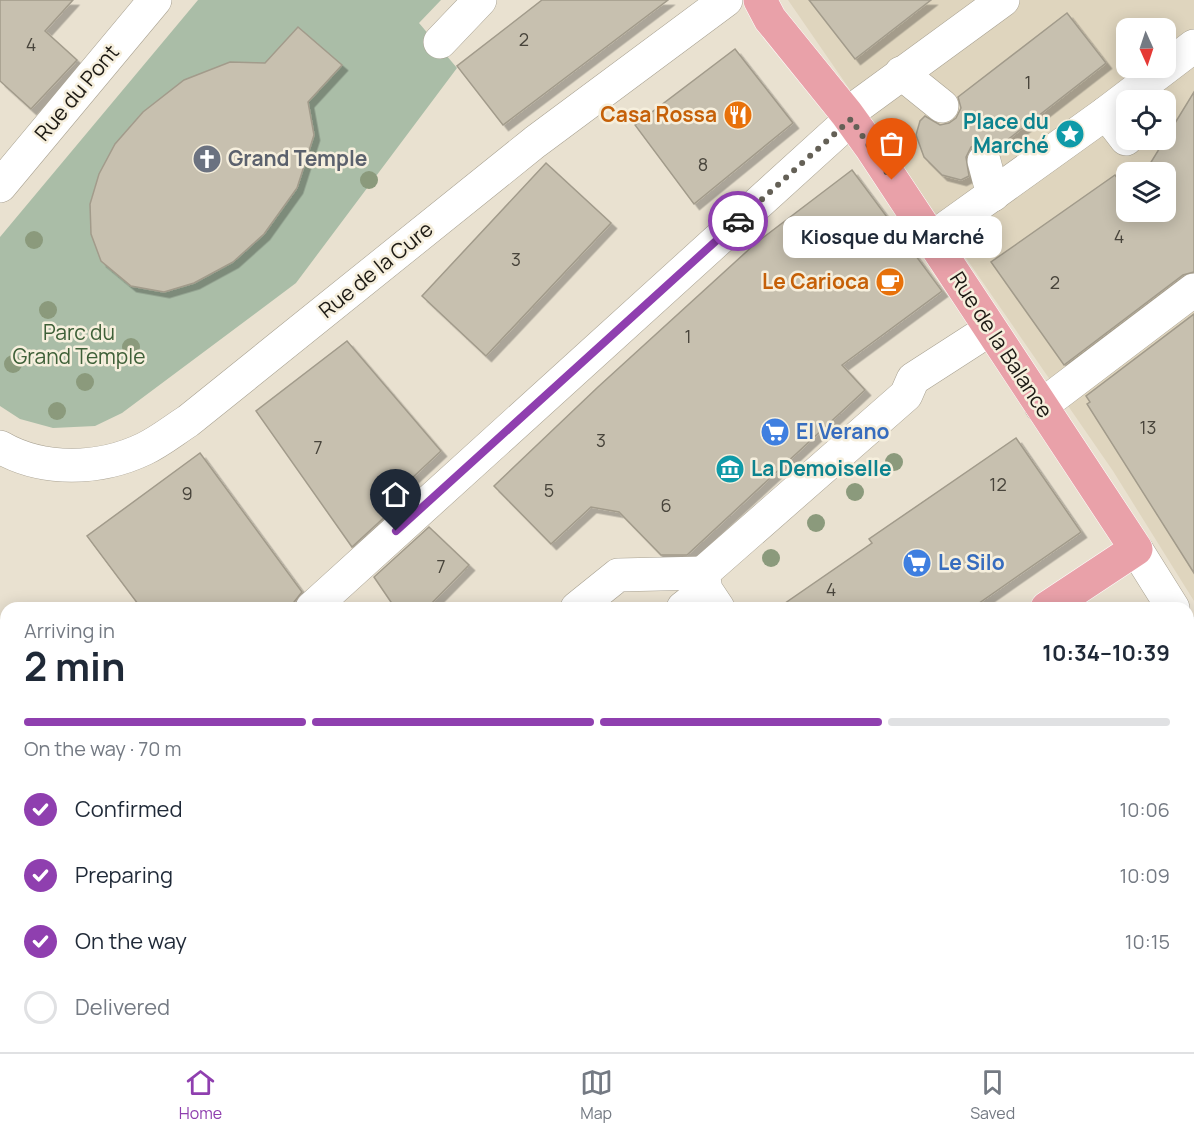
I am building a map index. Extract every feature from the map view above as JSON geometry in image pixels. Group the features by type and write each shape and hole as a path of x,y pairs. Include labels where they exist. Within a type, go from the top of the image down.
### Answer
{"main road":[{"name":"Rue de la Balance","path":"760,0 770,19 849,116 1136,549"},
{"path":"1056,602 1136,549"}],"street":[{"name":"Rue du Pont","path":"0,186 155,0"},
{"path":"440,42 480,0"},
{"name":"Rue de la Cure","path":"0,447 38,461 72,465 97,464 122,458 146,448 188,422 535,141 726,0"},
{"path":"319,602 849,116 901,73 1003,0"},
{"path":"932,238 1106,113 1194,46"},
{"path":"901,73 942,106"},
{"path":"1106,113 1116,126"},
{"path":"984,161 993,195"},
{"path":"1041,406 1194,290"},
{"path":"585,602 618,575 702,594 906,395 914,379 975,339"},
{"name":"Rue de la Balance","path":"1136,549 1169,602"}],"shaded area":[{"path":"788,0 1194,0 1194,601 1113,471"}],"green space":[{"name":"Parc du Grand Temple","path":"198,0 441,0 419,23 457,68 296,283 122,413 95,426 53,428 20,419 0,406 0,237","holes":["298,27 341,65 308,102 314,135 297,188 264,234 233,262 194,283 164,292 131,286 101,261 91,234 90,204 99,174 115,144 143,112 184,80 230,62 265,63"]}],"building":[{"path":"0,0 73,0 45,31 77,60 31,109 0,81"},
{"path":"542,0 668,0 503,125 457,66"},
{"path":"809,0 931,0 855,59"},
{"path":"1067,13 1106,63 997,148 988,143 980,143 971,147 966,157 969,176 961,180 942,175 924,157 916,135 920,121 925,116 940,125 956,118 961,108 958,97"},
{"name":"Grand Temple","path":"298,27 342,65 308,102 314,135 297,188 264,234 233,262 194,283 164,292 131,286 101,261 91,234 90,204 99,174 115,144 143,112 184,80 230,62 265,63"},
{"path":"735,49 793,123 694,204 635,125"},
{"path":"1194,92 1194,272 1183,275 1064,365 991,262 1115,175 1116,222 1176,222 1176,162 1151,162 1158,150 1176,150 1176,121"},
{"path":"546,163 611,223 486,356 422,296"},
{"path":"852,170 942,291 842,365 865,390 687,555 661,555 619,512 591,507 551,544 494,486 598,387 756,243"},
{"path":"1194,314 1194,573 1087,404 1090,402 1086,396"},
{"path":"347,341 441,451 395,494 402,501 352,547 256,411"},
{"path":"1016,438 1081,532 981,602 787,602 872,543 869,539"},
{"path":"200,453 302,592 294,602 136,602 87,536"},
{"path":"429,527 469,565 433,602 391,602 374,577"}],"way so far":[{"path":"738,221 851,119 892,180"}],"place":[{"name":"Casa Rossa","path":"738,115"},
{"name":"Place du Marché","path":"1070,134"},
{"name":"Grand Temple","path":"207,159"},
{"name":"Kiosque du Marché","path":"892,180"},
{"name":"Le Carioca","path":"890,282"},
{"name":"El Verano","path":"775,432"},
{"name":"La Demoiselle","path":"730,469"},
{"name":"Le Silo","path":"917,563"}],"route":[{"path":"396,531 738,221"}]}
